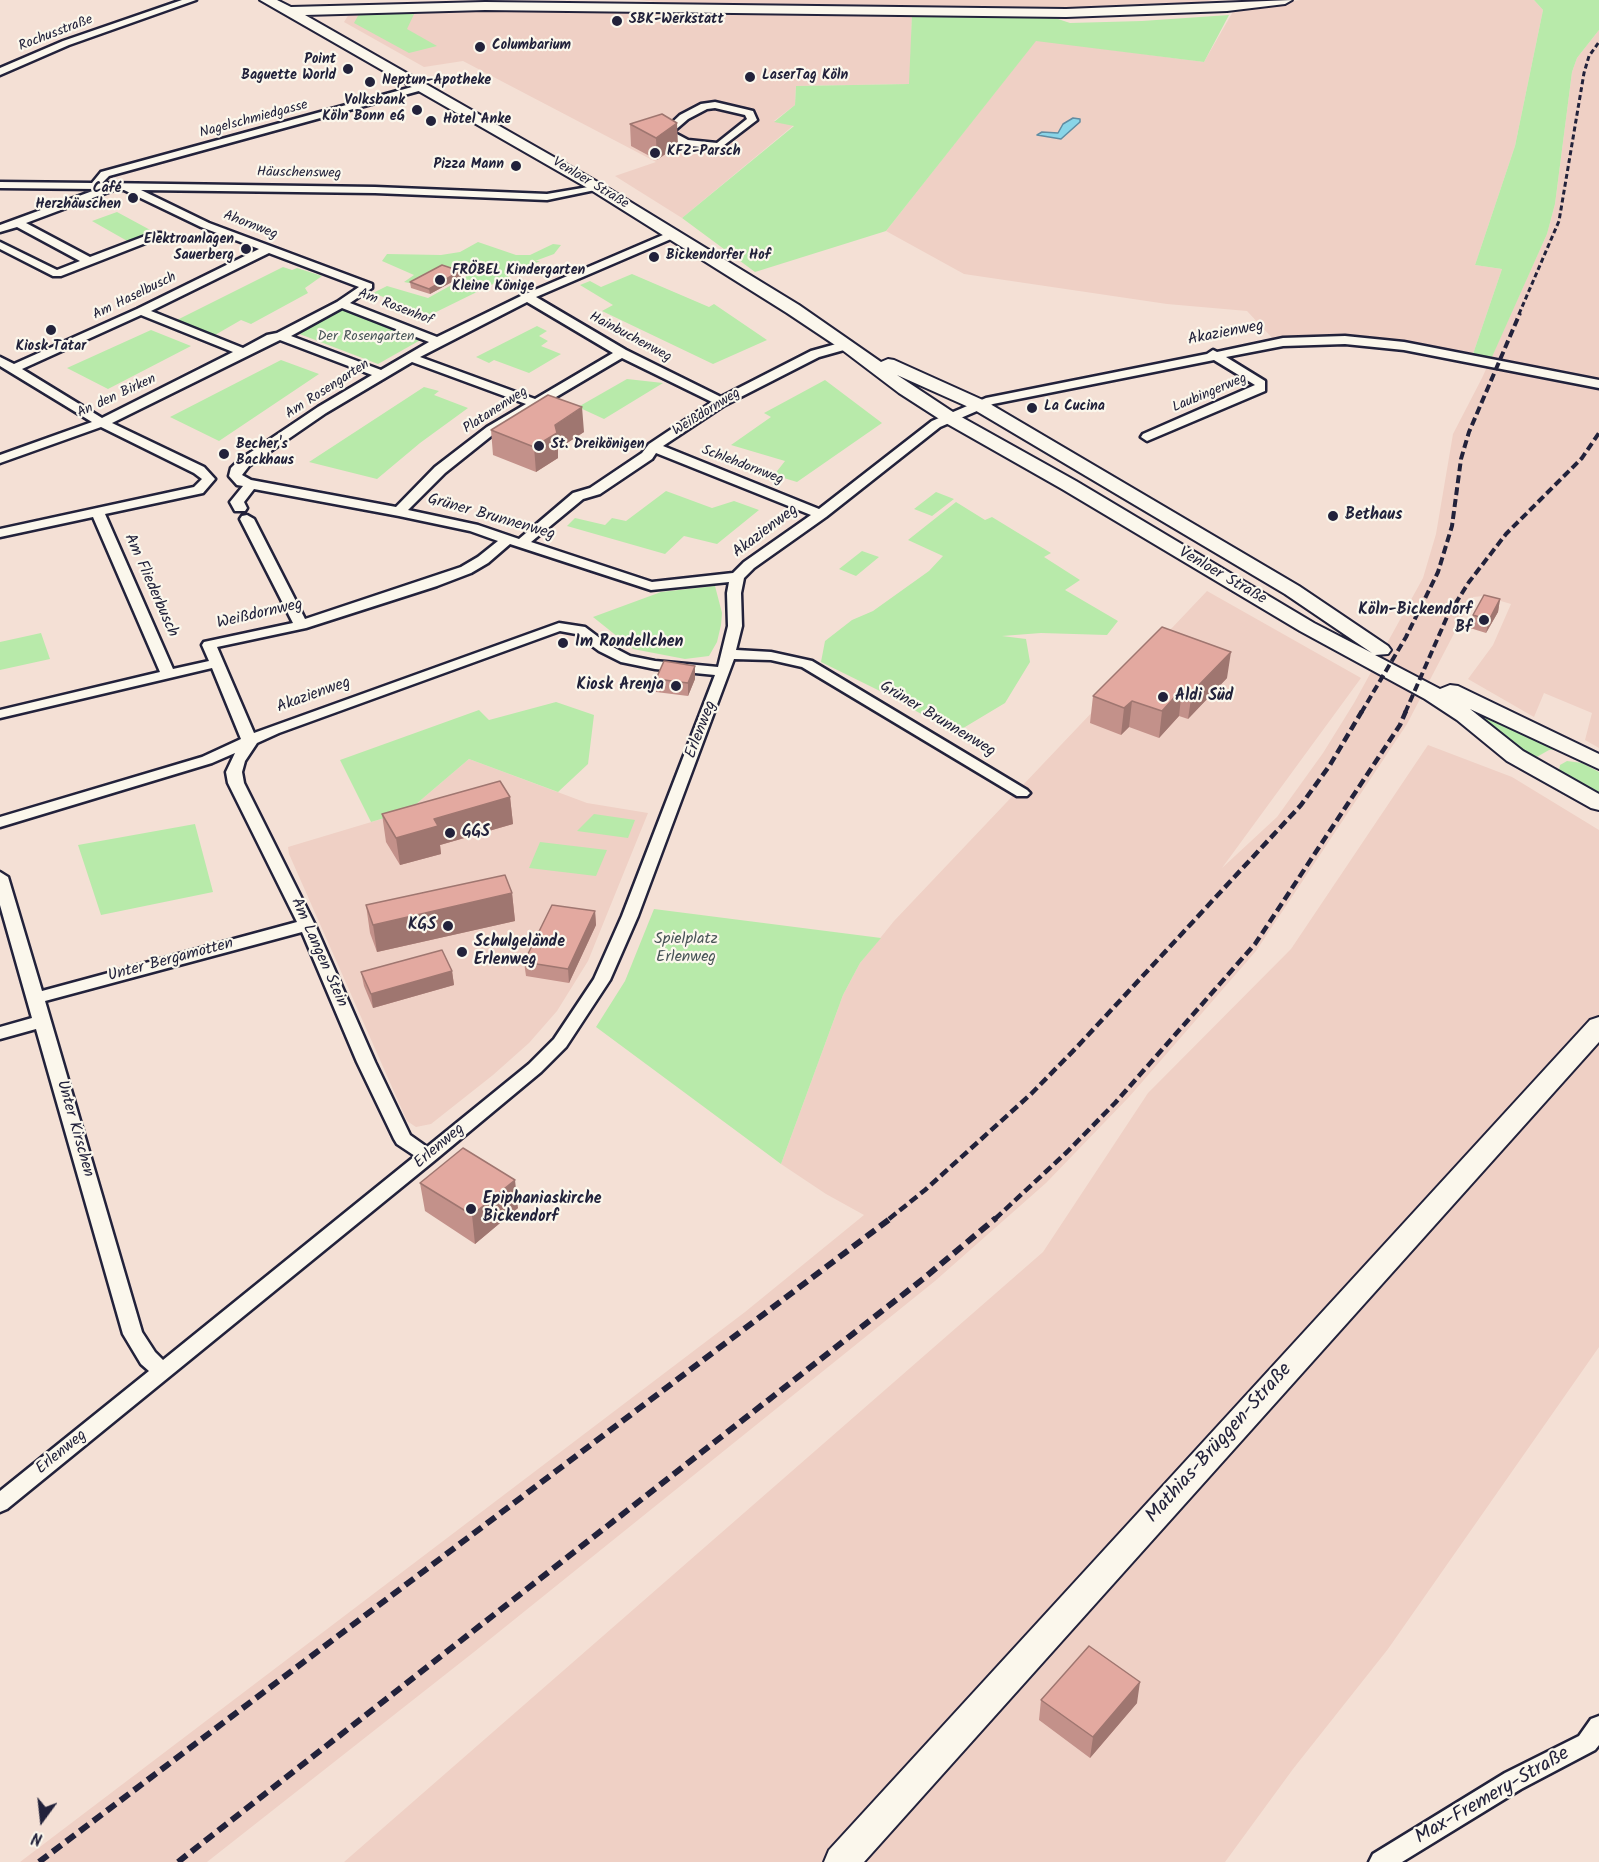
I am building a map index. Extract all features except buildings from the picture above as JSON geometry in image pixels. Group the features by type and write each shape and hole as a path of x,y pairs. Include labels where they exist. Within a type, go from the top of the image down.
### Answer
{"main road":[{"name":"Venloer Straße","path":"267,0 287,9 423,87 674,234 848,345 905,389 950,418 1069,485 1270,606 1433,694 1465,715 1515,756 1599,803"},
{"path":"287,9 293,4 320,0"},
{"path":"491,6 528,4 537,0"},
{"path":"874,0 1047,2 1165,0"},
{"path":"287,9 334,9 352,4 491,6 812,4 1066,13 1227,6 1285,0"},
{"path":"327,32 325,17 334,9"},
{"name":"Venloer Straße","path":"848,345 979,405 1293,590 1414,671 1458,695 1598,761"},
{"path":"1547,774 1546,764 1550,758 1575,755 1598,761"},
{"name":"Mathias-Brüggen-Straße","path":"841,1862 1599,1026"}],"street":[{"name":"Rochusstraße","path":"0,72 66,43 191,0"},
{"name":"Nagelschmiedgasse","path":"96,186 98,180 105,174 423,87"},
{"path":"705,106 723,106 743,110 752,115 752,120 719,146 686,143 670,136 666,131 684,117 705,106"},
{"name":"Häuschensweg","path":"0,185 420,191 547,197 596,187"},
{"path":"0,229 108,191 111,186"},
{"name":"Ahornweg","path":"124,186 206,225 368,286"},
{"path":"18,223 89,261"},
{"name":"Am Rosengarten","path":"235,476 243,463 381,374 438,341 527,297 674,234"},
{"path":"0,245 57,274 157,235"},
{"name":"Am Haselbusch","path":"13,369 141,312 268,249"},
{"name":"Am Rosenhof","path":"243,352 281,336 341,304 368,286"},
{"name":"Hainbuchenweg","path":"527,297 622,352 722,402"},
{"name":"Am Rosenhof","path":"341,304 438,341"},
{"path":"141,312 243,352"},
{"path":"281,336 381,374"},
{"name":"Akazienweg","path":"0,822 207,760 274,730 559,627 580,630 604,648 626,660 724,672 735,626 734,593 737,577 749,565 821,513 936,424 979,405 1213,354 1282,342 1316,340 1372,342 1404,346 1599,384"},
{"name":"Weißdornweg","path":"217,663 209,645 301,625 380,601 465,570 514,542 578,496 595,491 647,456 652,447 722,402 815,354 848,345"},
{"name":"An den Birken","path":"0,459 102,423 243,352"},
{"name":"Platanenweg","path":"399,512 463,450 535,403 622,352"},
{"name":"Laubingerweg","path":"1147,437 1261,388 1261,384 1213,354"},
{"path":"410,357 535,403"},
{"path":"0,361 102,423 199,470 209,479 207,484 198,490 98,514 0,533"},
{"name":"Schlehdornweg","path":"652,447 821,513"},
{"name":"Grüner Brunnenweg","path":"235,476 242,482 251,484 473,528 651,586 737,577"},
{"path":"251,484 237,502 301,625"},
{"name":"Am Fliederbusch","path":"98,514 168,673"},
{"name":"Grüner Brunnenweg","path":"730,654 771,656 807,664 1022,794"},
{"path":"0,714 217,663 250,742"},
{"name":"Erlenweg","path":"0,1503 428,1156 535,1068 560,1043 602,980 630,916 724,672"},
{"name":"Am Langen Stein","path":"250,742 237,761 234,772 236,783 307,925 366,1062 403,1139 428,1156"},
{"name":"Unter Kirschen","path":"0,878 44,1022 133,1334 148,1358 164,1372"},
{"name":"Unter Bergamotten","path":"36,998 307,925"},
{"path":"0,1033 44,1022"},
{"name":"Max-Fremery-Straße","path":"1381,1862 1513,1780 1587,1743 1599,1726"}],"shaded area":[{"path":"637,0 1213,0 1176,7 1066,10 677,4"},
{"path":"1300,0 1534,0 1543,10 1515,146 1475,265 1502,269 1473,354 1411,344 1275,341 1247,311 1167,304 964,274 886,231 1036,40 1204,62 1235,8"},
{"path":"445,7 912,14 910,84 796,86 795,105 774,121 794,125 682,218 615,176 656,162 463,61 424,67 344,22 351,11"},
{"path":"1599,30 1599,748 1585,740 1592,713 1544,693 1534,717 1468,679 1493,645 1511,604 1484,596 1473,597 1407,724 1256,951 1129,1097 1046,1183 935,1281 474,1652 207,1862 20,1862 745,1312 864,1215 826,1194 781,1164 843,995 860,963 894,921 1207,591 1361,678 1222,868 1277,817 1323,753 1354,703 1423,578 1436,534 1453,434 1482,378 1547,234 1555,204 1572,72 1577,58"},
{"path":"1428,745 1512,777 1599,830 1599,1347 1388,1649 1293,1769 1225,1862 344,1862 1043,1252 1148,1093 1291,949"},
{"name":"Schulgelände Erlenweg","path":"469,759 587,803 648,813 588,961 557,1011 529,1043 493,1075 431,1124 416,1127 407,1121 289,854 288,847 408,811"}],"green space":[{"path":"1534,0 1599,0 1599,30 1577,58 1572,72 1555,204 1547,234 1492,357 1473,354 1502,269 1475,265 1515,146 1543,10"},
{"path":"415,12 407,29 437,46 409,53 354,23 359,14"},
{"path":"912,14 1049,16 1070,23 1229,15 1204,62 1036,41 886,231 755,272 682,218 794,126 774,122 795,105 796,86 909,84"},
{"path":"117,212 154,232 129,242 92,221"},
{"path":"478,242 516,255 530,255 553,244 561,245 554,254 535,261 540,261 430,315 373,293 387,286 428,298 466,277 466,273 457,268 409,283 404,282 414,275 382,261 387,254 441,255 460,252"},
{"path":"283,267 292,270 297,268 322,276 305,288 308,293 251,324 241,320 215,335 177,320"},
{"path":"632,274 709,307 714,304 767,340 713,364 602,311 613,305 580,285 590,281 601,287"},
{"name":"Der Rosengarten","path":"343,308 424,338 378,364 297,333"},
{"path":"537,326 547,331 539,336 548,341 541,346 561,354 529,373 494,360 489,363 476,357"},
{"path":"151,330 191,346 108,389 67,368"},
{"path":"281,360 319,374 219,441 170,417"},
{"path":"627,379 663,383 604,419 578,407"},
{"path":"825,380 882,423 797,482 774,475 785,461 731,445 771,417 764,413"},
{"path":"424,387 439,391 434,395 468,408 420,443 377,479 309,462"},
{"path":"666,491 712,508 734,501 759,510 717,544 684,536 665,554 567,526 575,518 605,525 612,518 626,521"},
{"path":"936,492 954,499 932,516 914,509"},
{"path":"956,502 985,520 992,517 1051,553 1044,557 1080,580 1065,590 1118,621 1107,635 1041,633 1002,636 1026,639 1030,662 1005,703 955,733 884,693 821,662 825,641 852,620 873,611 929,571 943,556 908,540"},
{"path":"862,551 879,557 856,576 839,569"},
{"path":"715,586 722,613 721,625 717,642 709,656 685,659 633,649 593,617 661,592"},
{"path":"41,633 50,659 0,670 0,642"},
{"path":"556,702 594,715 588,764 558,792 469,759 408,811 371,822 340,760 479,710 489,720"},
{"path":"1456,702 1560,749 1549,750 1535,758 1516,748"},
{"path":"1567,761 1582,763 1599,772 1599,793 1559,771 1560,765"},
{"path":"594,814 635,820 628,838 577,831"},
{"path":"195,824 213,892 101,915 78,845"},
{"path":"540,842 607,850 596,876 529,868"},
{"name":"Spielplatz Erlenweg","path":"654,909 881,938 860,963 843,995 781,1164 596,1027 625,981"}],"water":[{"path":"1073,118 1080,119 1080,122 1061,139 1037,135 1042,132 1058,133 1063,124"}],"railway":[{"path":"1519,314 1559,221 1584,73 1589,56 1599,42"},
{"path":"1361,713 1406,637 1438,572 1452,526 1461,459 1469,432 1520,313"},
{"path":"1405,713 1447,617 1469,582 1506,534 1582,458 1599,433"},
{"path":"889,1219 925,1190 1031,1094 1077,1047 1301,805 1330,765 1362,711"},
{"path":"995,1219 1067,1152 1115,1103 1255,944 1400,725 1406,711"},
{"path":"39,1862 891,1218"},
{"path":"178,1862 923,1279 996,1218"}],"place":[{"name":"SBK-Werkstatt","path":"617,21"},
{"name":"Columbarium","path":"480,47"},
{"name":"Point Baguette World","path":"348,69"},
{"name":"LaserTag Köln","path":"750,77"},
{"name":"Neptun-Apotheke","path":"370,82"},
{"name":"Volksbank Köln Bonn eG","path":"417,110"},
{"name":"Hotel Anke","path":"431,121"},
{"name":"KFZ-Parsch","path":"655,153"},
{"name":"Pizza Mann","path":"516,166"},
{"name":"Café Herzhäuschen","path":"133,198"},
{"name":"Elektroanlagen Sauerberg","path":"246,249"},
{"name":"Bickendorfer Hof","path":"654,257"},
{"name":"FRÖBEL Kindergarten Kleine Könige","path":"440,280"},
{"name":"Kiosk Tatar","path":"51,330"},
{"name":"La Cucina","path":"1032,408"},
{"name":"St. Dreikönigen","path":"539,446"},
{"name":"Becher's Backhaus","path":"224,454"},
{"name":"Bethaus","path":"1333,516"},
{"name":"Köln-Bickendorf Bf","path":"1484,620"},
{"name":"Im Rondellchen","path":"563,643"},
{"name":"Kiosk Arenja","path":"676,686"},
{"name":"Aldi Süd","path":"1163,697"},
{"name":"GGS","path":"450,833"},
{"name":"KGS","path":"448,926"},
{"name":"Schulgelände Erlenweg","path":"462,952"},
{"name":"Epiphaniaskirche Bickendorf","path":"471,1209"}]}
